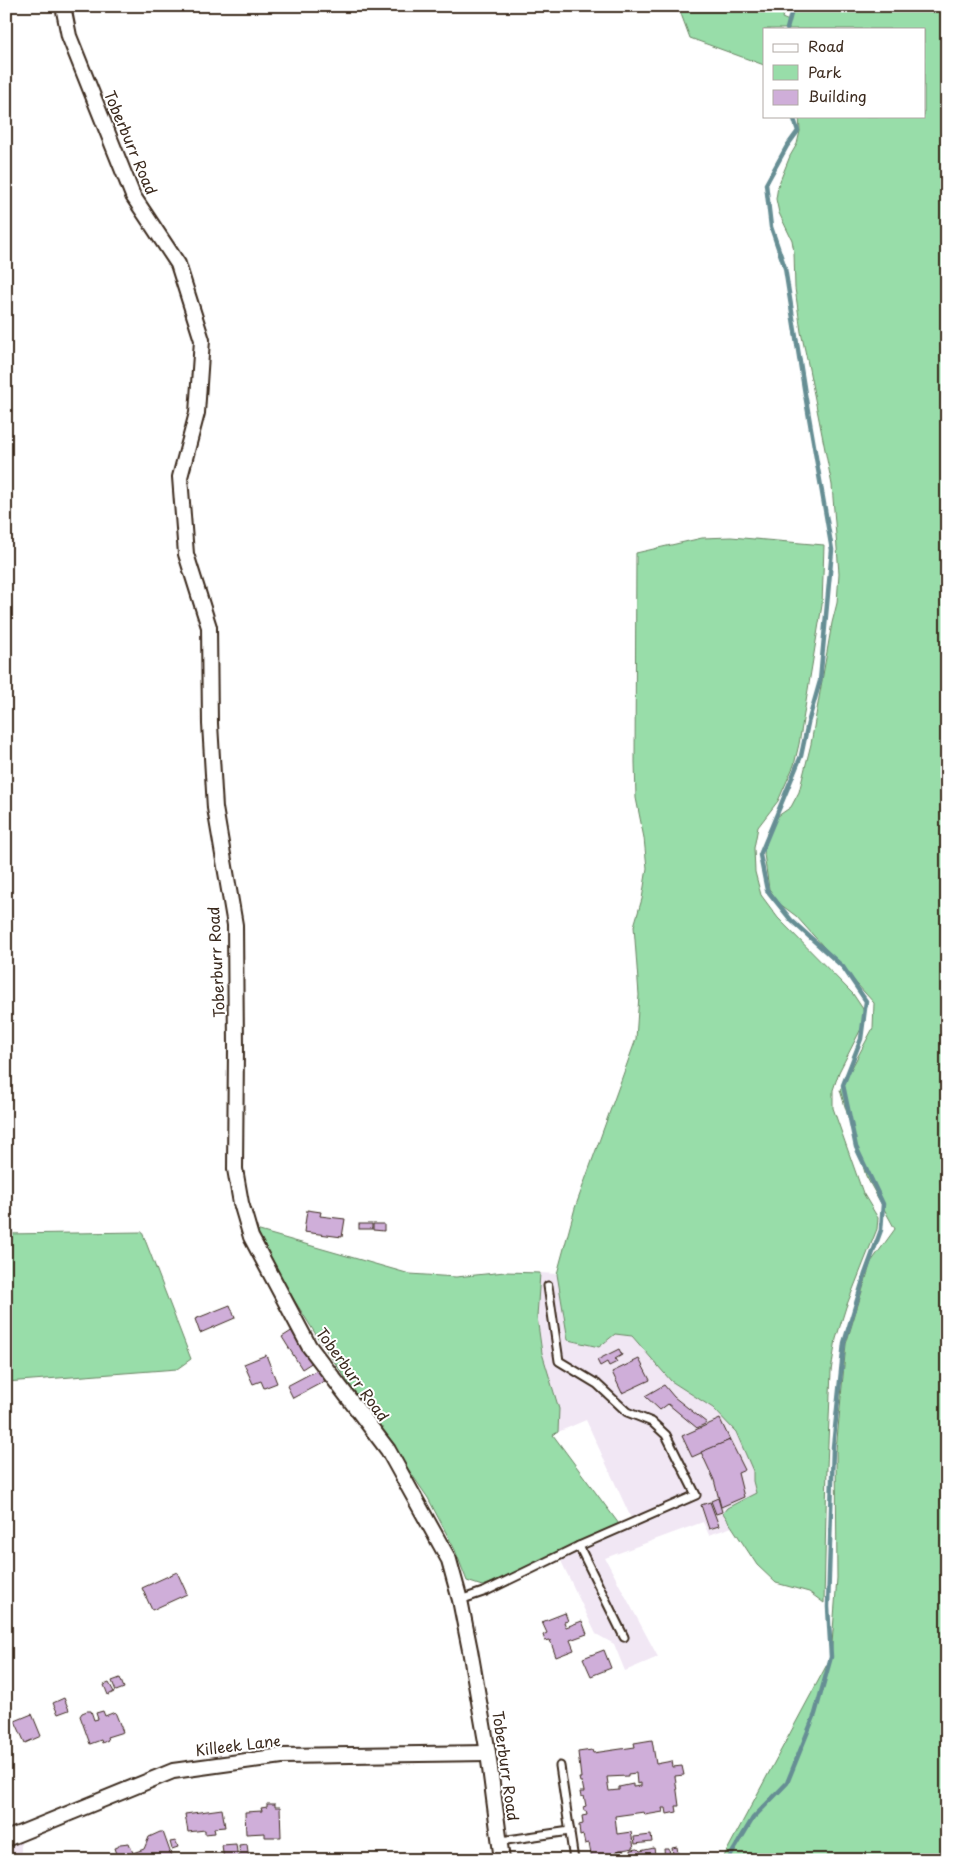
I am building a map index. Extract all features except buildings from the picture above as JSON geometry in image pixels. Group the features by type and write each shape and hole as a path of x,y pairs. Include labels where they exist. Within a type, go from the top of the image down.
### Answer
{"street":[{"name":"Toberburr Road","path":"63,6 69,36 133,196 178,264 202,340 197,413 180,477 186,554 209,627 210,724 215,808 235,925 235,1170 241,1203 251,1236 309,1346 388,1450 449,1560 460,1600 488,1753 502,1860"},
{"name":"Killeek Lane","path":"6,1839 173,1771 282,1756 488,1753"}],"lane":[{"path":"460,1600 486,1591 578,1546 696,1495 666,1435 652,1422 627,1412 597,1384 559,1362 548,1286"},
{"path":"578,1546 624,1637"},
{"path":"560,1766 574,1860"},
{"path":"500,1841 570,1830"}],"shaded area":[{"path":"540,1273 557,1274 568,1340 615,1334 632,1336 671,1381 713,1408 736,1432 753,1471 756,1494 727,1508 723,1513 732,1527 709,1535 703,1522 605,1558 658,1657 625,1671 614,1644 596,1634 562,1563 559,1552 631,1518 586,1420 558,1432 558,1409 542,1353 537,1317"},
{"path":"21,1841 21,1860 6,1860 6,1847"}],"green space":[{"path":"678,6 786,6 782,18 789,21 795,6 947,6 947,1860 722,1860 831,1657 837,1578 836,1450 846,1344 871,1262 895,1229 866,1176 840,1090 873,1028 874,1003 796,916 780,904 769,889 764,854 767,833 778,816 791,807 799,792 811,744 837,603 839,573 832,485 801,332 795,288 792,240 779,213 776,199 778,186 797,144 800,131 799,118 926,118 926,28 763,28 763,65 690,38"},
{"path":"731,537 824,545 822,605 799,744 794,765 778,801 758,827 754,848 755,872 761,895 778,918 853,994 863,1009 865,1021 839,1072 833,1090 833,1108 863,1193 878,1218 877,1229 846,1307 836,1339 831,1371 824,1603 809,1592 776,1583 757,1565 723,1513 727,1508 756,1493 753,1471 736,1432 713,1408 671,1381 632,1336 615,1334 599,1347 568,1340 557,1274 575,1208 636,1039 639,995 634,926 642,899 647,868 644,838 636,798 636,553 702,538"},
{"path":"256,1230 410,1274 456,1277 505,1272 540,1273 537,1317 542,1353 559,1409 558,1432 553,1435 619,1524 497,1581 482,1586 467,1581 455,1550 428,1498 320,1341 284,1284"},
{"path":"142,1232 191,1359 177,1369 6,1382 6,1234"}],"waterway":[{"path":"787,28 793,6"},
{"path":"728,1860 753,1818 787,1783 815,1714 831,1657 828,1607 833,1447 844,1343 865,1274 881,1230 883,1204 856,1147 843,1085 861,1039 866,1001 843,967 791,920 767,890 760,855 801,756 820,681 832,550 785,268 771,227 766,184 787,146 798,131 794,118"}]}
